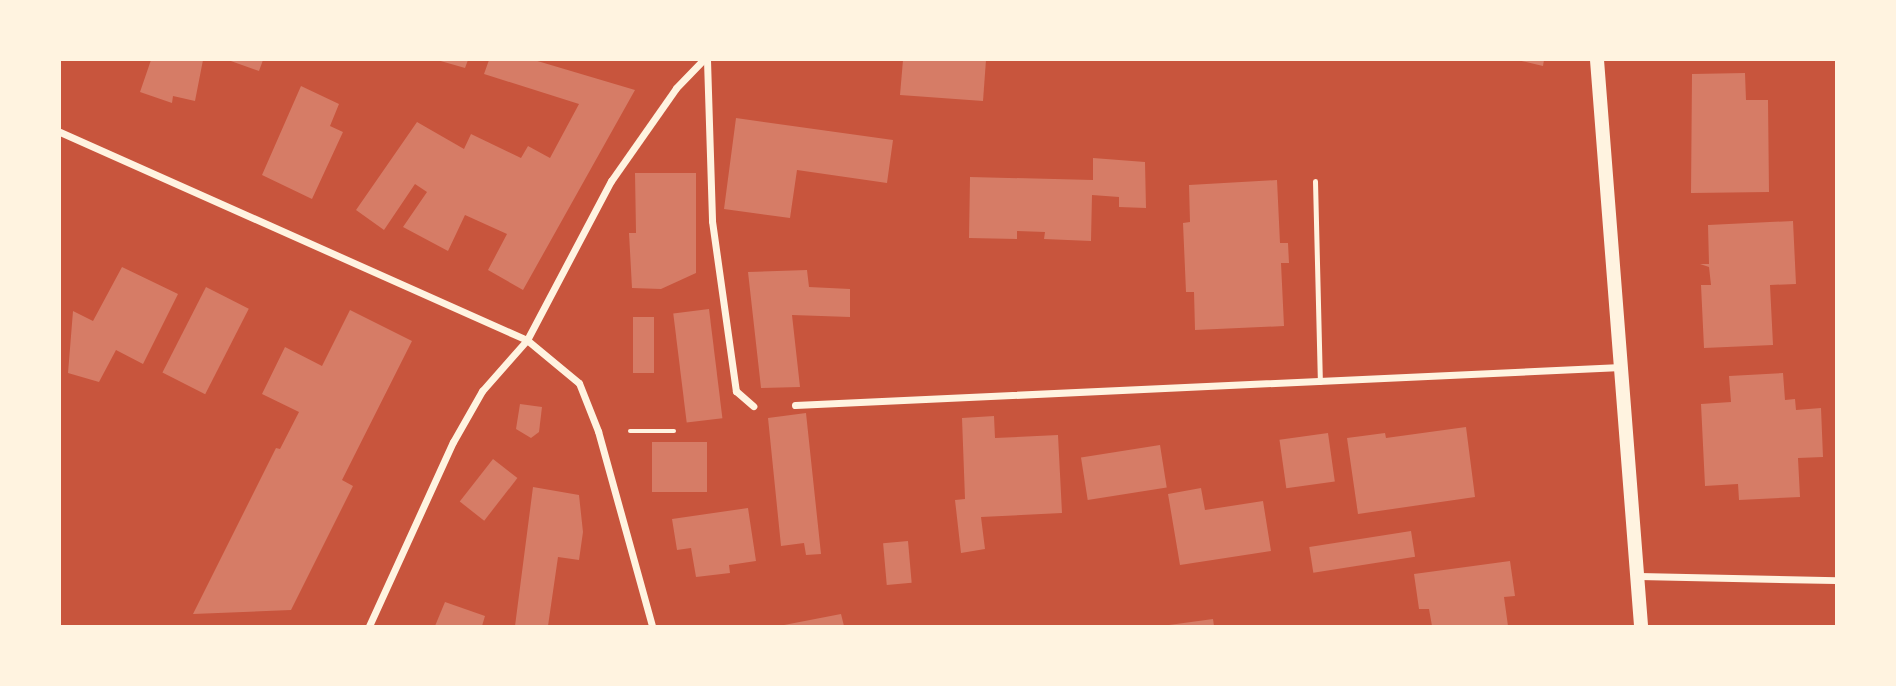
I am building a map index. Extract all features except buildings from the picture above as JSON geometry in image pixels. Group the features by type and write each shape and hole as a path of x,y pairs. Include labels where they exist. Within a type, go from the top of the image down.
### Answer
{"main road":[{"path":"1597,60 1641,626"}],"street":[{"path":"369,626 453,442 482,391 527,340 611,181 676,88 705,60"},
{"path":"705,60 712,222 736,391 753,407"},
{"path":"60,132 527,340 579,383 598,431 652,626"},
{"path":"795,405 1320,383 1622,367"},
{"path":"1639,576 1836,580"}],"lane":[{"path":"1315,181 1320,383"}],"path":[{"path":"598,431 674,431"}]}
